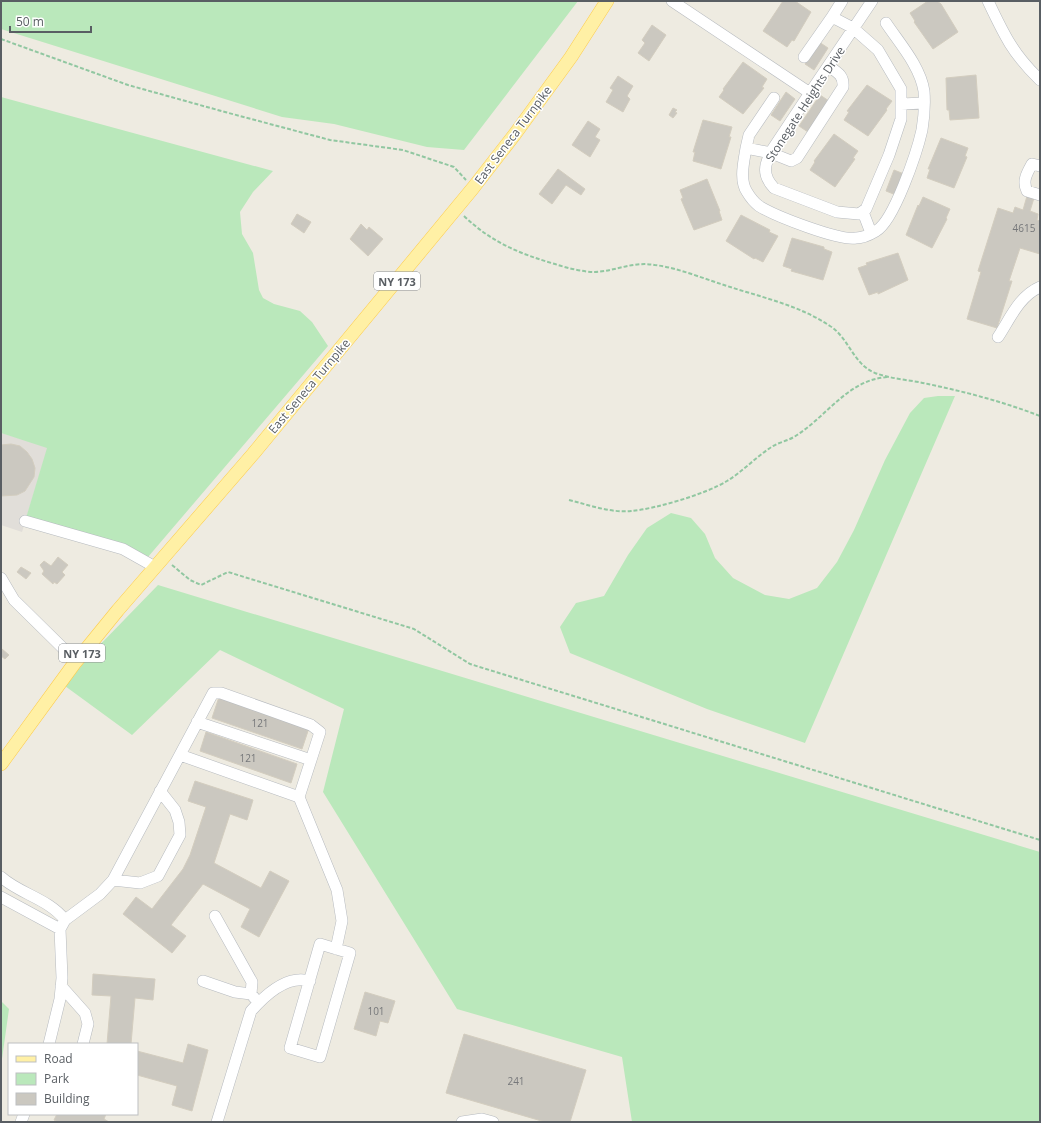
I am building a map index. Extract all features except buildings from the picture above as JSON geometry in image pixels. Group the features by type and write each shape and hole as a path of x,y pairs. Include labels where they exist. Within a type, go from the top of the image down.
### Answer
{"main road":[{"name":"East Seneca Turnpike","path":"1,764 76,661 159,562 253,454 473,188 566,63 608,1"}],"street":[{"path":"672,1 810,93"},
{"path":"804,57 842,1"},
{"name":"Stonegate Heights Drive","path":"863,212 860,214 837,212 774,188 768,181 765,164 810,93 872,1"},
{"path":"988,1 1005,39 1013,52 1040,80"},
{"path":"832,17 853,28 878,50 901,89 901,119 889,155 866,209 863,212 871,233"},
{"path":"774,98 749,135 742,169 746,191 757,204 772,213 842,238 856,238 877,231 888,218 902,188 922,130 924,103 924,90 916,68 886,23"},
{"path":"746,148 771,153 791,161 797,158 843,87 843,81 840,74 828,66"},
{"path":"901,104 924,103"},
{"path":"1040,166 1032,164 1027,173 1024,185 1027,191 1040,195"},
{"path":"998,337 1022,300 1028,293 1040,287"},
{"path":"25,521 123,549 159,562"},
{"path":"1,578 14,600 76,661"},
{"path":"62,925 100,894 113,880 213,693 221,693 311,725 320,732 299,797 337,890 342,921 336,949"},
{"path":"197,722 311,760"},
{"path":"180,755 299,797"},
{"path":"113,880 140,883 158,876 180,835 179,822 175,810 160,791"},
{"path":"1,877 10,884 59,912 62,925 61,986 60,999 49,1043"},
{"path":"1,897 62,925"},
{"path":"215,916 252,982 254,998 217,1122"},
{"path":"320,944 336,949 350,953 320,1057 290,1048 320,944"},
{"path":"204,981 254,998 280,985 302,979 310,981"},
{"path":"61,986 85,1013 88,1024 83,1043"},
{"path":"462,1122 482,1119 493,1122"}],"path":[{"path":"1,39 128,85 210,108 330,140 403,150 454,167 473,188"},
{"path":"456,209 480,231 502,245 527,256 558,265 595,272 633,264 654,264 685,272 812,314 840,333 858,360 875,373 969,394 1040,416"},
{"path":"569,500 603,509 631,511 660,506 707,490 727,481 771,447 797,436 854,388 864,382 890,376"},
{"path":"159,562 201,585 228,572 414,629 470,664 1040,840"}],"shaded area":[{"path":"1,433 48,447 22,532 1,525"}],"green space":[{"path":"1,1 578,1 464,150 427,147 334,124 282,117 1,29"},
{"path":"1,97 273,171 253,192 240,212 242,234 253,253 259,290 263,298 274,304 300,311 312,322 328,346 148,557 26,518 47,448 1,433"},
{"path":"955,396 805,743 707,709 570,653 560,627 576,603 604,596 628,555 647,528 671,513 691,518 705,534 715,558 733,578 765,595 789,599 817,588 837,562 854,530 885,460 910,413 924,398"},
{"path":"158,585 1040,852 1040,1122 632,1122 622,1057 457,1009 323,792 344,709 220,650 132,735 65,686 91,654"},
{"path":"1,1001 9,1009 1,1066"}]}
